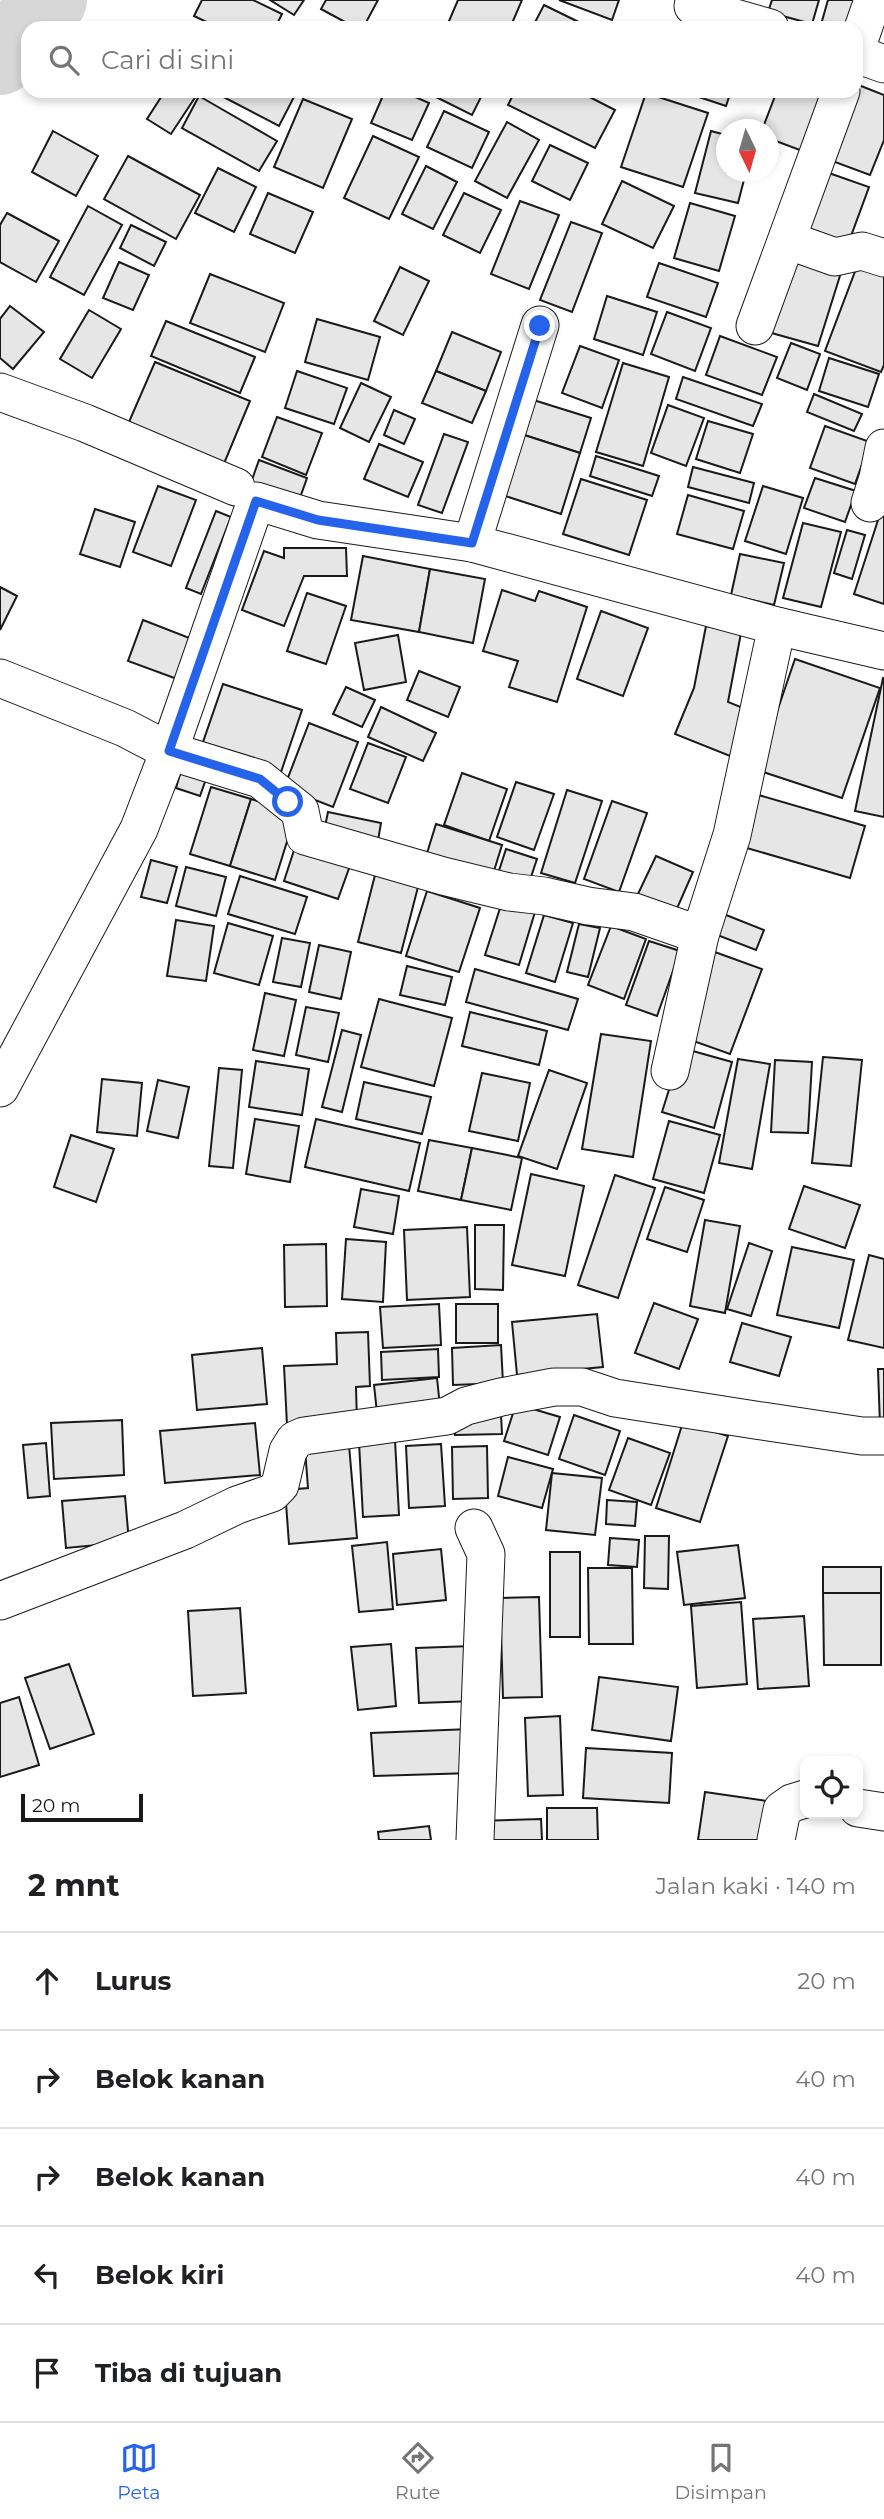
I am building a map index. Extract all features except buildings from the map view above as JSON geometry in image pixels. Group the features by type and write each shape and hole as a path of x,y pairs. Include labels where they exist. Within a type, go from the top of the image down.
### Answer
{"street":[{"path":"863,31 873,0"},
{"path":"693,6 746,21"},
{"path":"863,55 884,64"},
{"path":"755,327 838,98"},
{"path":"787,240 835,257 862,251 884,258"},
{"path":"472,543 540,326"},
{"path":"0,392 85,423 236,488"},
{"path":"870,503 884,448"},
{"path":"0,1088 139,829 256,501 318,520 472,543 777,626 884,651"},
{"path":"670,1071 700,935 732,835 777,626"},
{"path":"0,678 125,728 169,751 260,779 300,811 305,836 509,892 634,912 700,935"},
{"path":"0,1601 185,1530 237,1505 272,1493 280,1485 288,1451 295,1440 304,1436 447,1416 466,1406 541,1390 582,1387 615,1398 862,1436 884,1436"},
{"path":"474,1528 486,1554 475,1840"},
{"path":"776,1840 782,1811 800,1801"},
{"path":"863,1809 884,1812"}],"waterway":[{"path":"32,21 50,0"},
{"path":"0,58 21,34"}],"route":[{"path":"288,802 260,779 169,751 256,501 318,520 472,543 540,326"}]}
